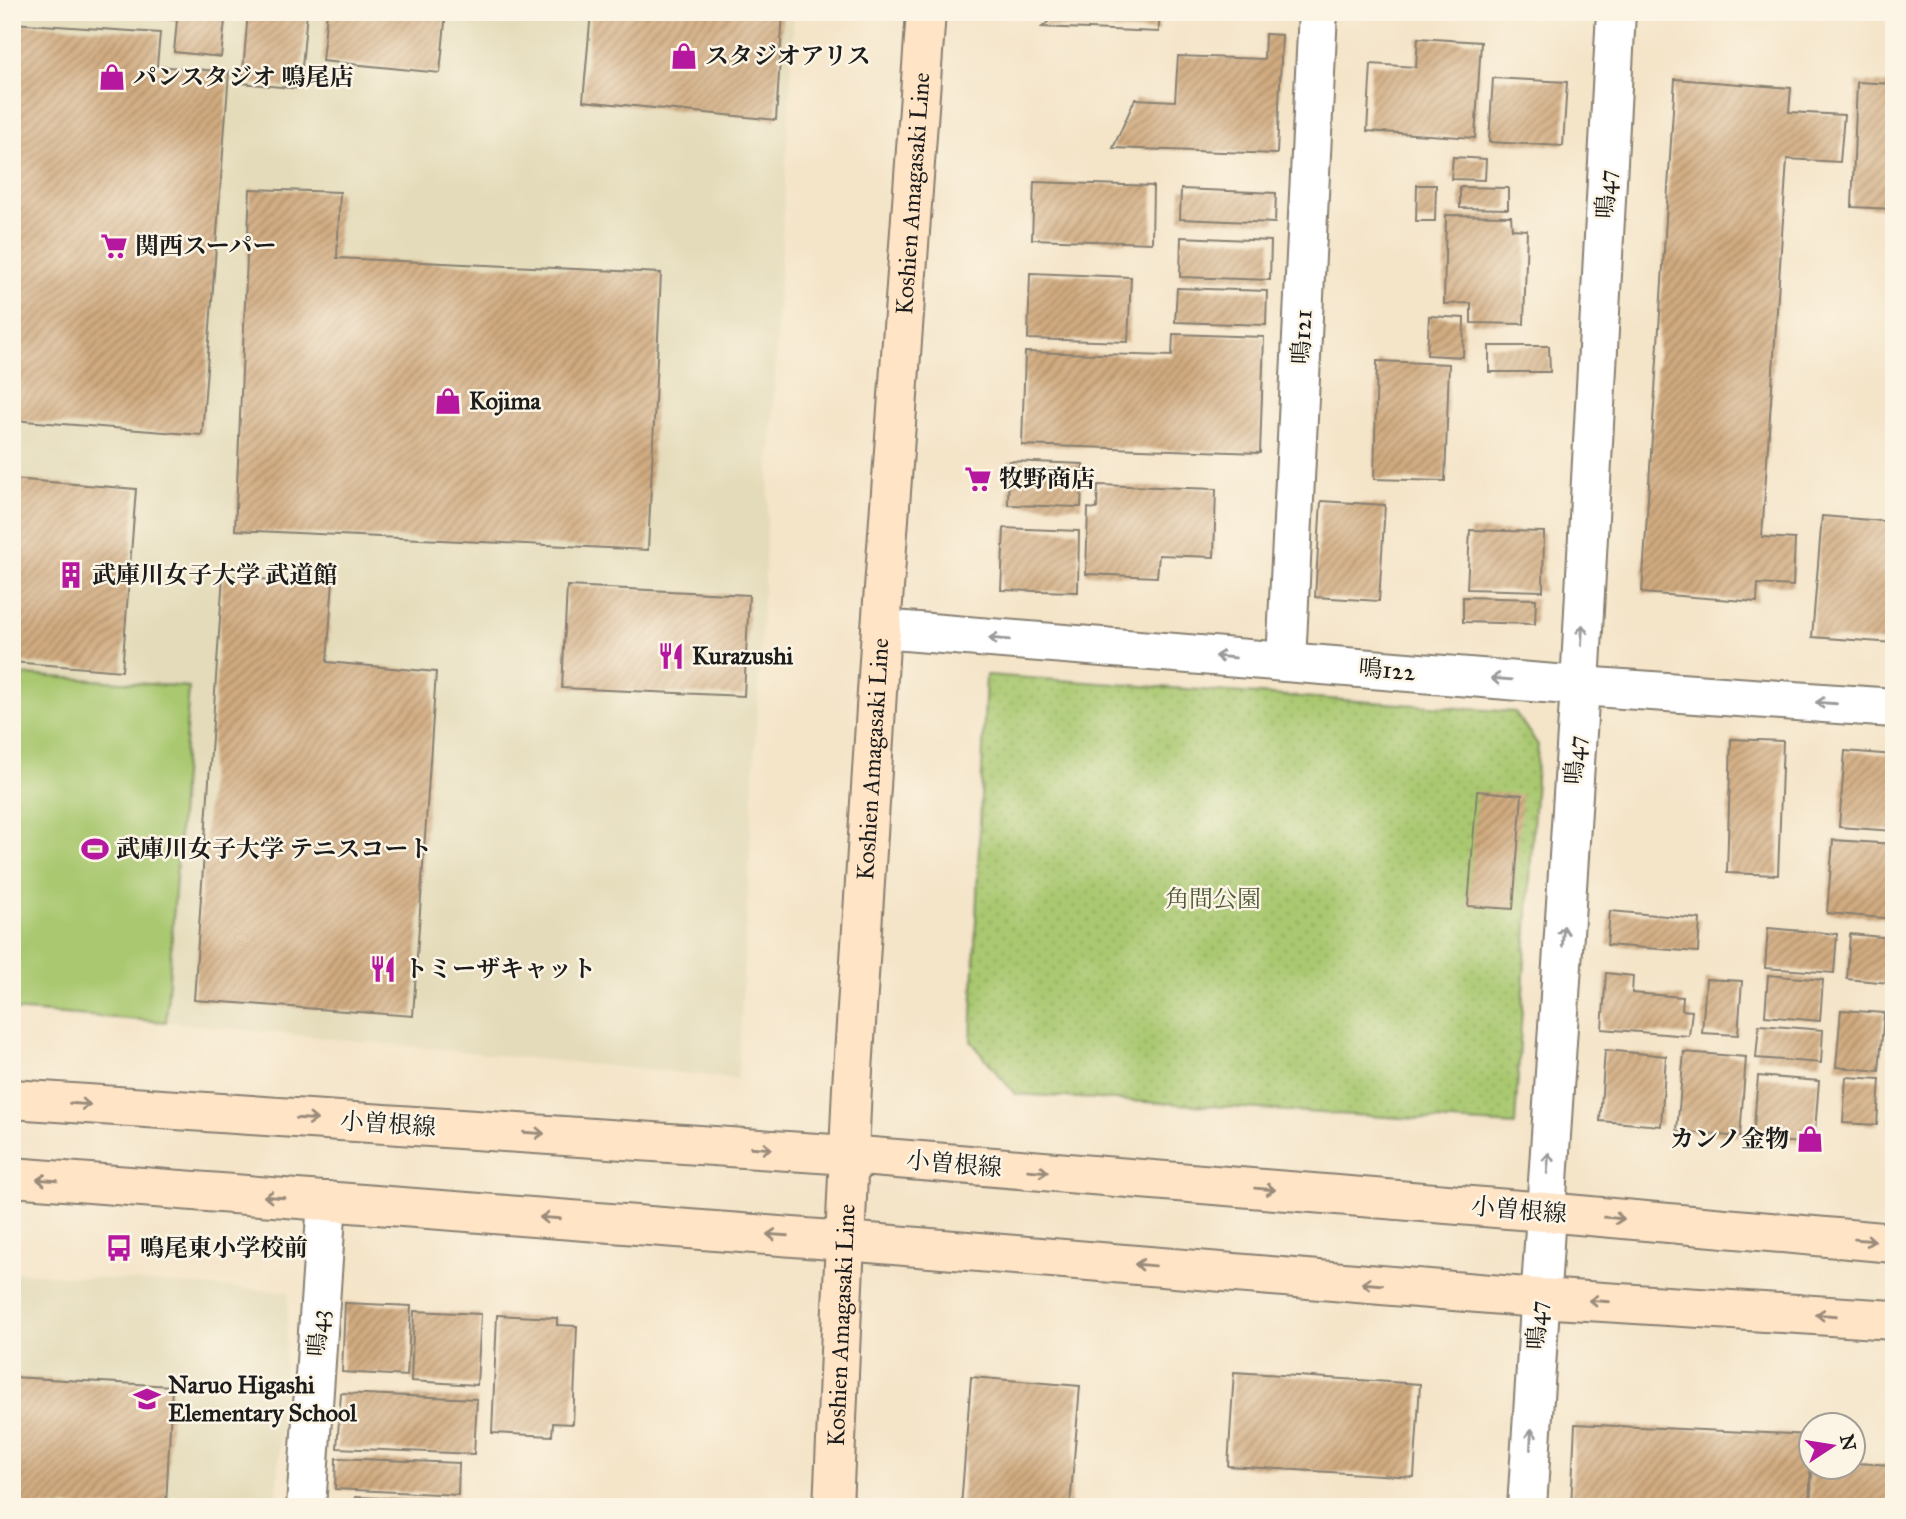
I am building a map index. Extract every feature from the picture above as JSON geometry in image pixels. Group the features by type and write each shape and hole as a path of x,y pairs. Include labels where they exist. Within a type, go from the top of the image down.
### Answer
{"street":[{"name":"Koshien Amagasaki Line","path":"834,1507 848,1154 881,629 926,12"},
{"name":"鳴121","path":"1286,662 1318,12"},
{"name":"鳴47","path":"1527,1507 1580,686 1616,12"},
{"name":"鳴122","path":"881,629 1580,686 1894,708"},
{"name":"小曽根線","path":"12,1099 848,1154 1894,1243"},
{"path":"12,1177 1539,1298 1894,1320"},
{"name":"鳴43","path":"306,1507 327,1201"}],"shaded area":[{"path":"12,12 794,12 738,1079 166,1022 12,1010"},
{"name":"Naruo Higashi Elementary School","path":"12,1272 289,1292 276,1507 12,1507"}],"green space":[{"name":"武庫川女子大学 テニスコート","path":"12,674 189,687 166,1022 12,1010"},
{"name":"角間公園","path":"986,675 1515,712 1538,745 1515,1125 1015,1094 971,1041"}],"building":[{"path":"117,12 226,12 221,57 174,52 177,20"},
{"path":"248,12 307,12 300,89 242,83"},
{"path":"327,12 446,12 440,73 322,61"},
{"name":"スタジオアリス","path":"591,12 783,12 776,120 583,101"},
{"path":"1060,12 1159,12 1159,32 1042,27"},
{"name":"関西スーパー","path":"12,23 160,33 157,66 229,72 202,435 12,420"},
{"path":"1265,34 1282,35 1277,154 1113,148 1135,99 1175,101 1178,56 1264,59"},
{"path":"1418,38 1481,42 1475,138 1367,131 1371,64 1416,67"},
{"path":"1493,78 1567,82 1563,146 1489,142"},
{"path":"1675,79 1791,88 1789,112 1844,115 1840,162 1787,159 1762,537 1795,539 1793,586 1758,584 1757,602 1642,593"},
{"path":"1857,82 1894,84 1894,209 1852,207"},
{"path":"1453,157 1486,159 1485,180 1451,179"},
{"path":"1034,182 1153,186 1152,243 1032,239"},
{"path":"1417,185 1436,185 1435,221 1416,221"},
{"path":"1460,187 1508,188 1508,209 1460,208"},
{"name":"Kojima","path":"250,189 340,192 337,258 661,273 648,550 235,530"},
{"path":"1181,189 1276,193 1275,223 1180,219"},
{"path":"1446,215 1511,216 1512,229 1527,230 1524,324 1471,323 1471,303 1444,304"},
{"path":"1181,237 1271,241 1270,280 1180,277"},
{"path":"1030,273 1131,277 1128,342 1028,339"},
{"path":"1177,288 1267,291 1266,325 1175,322"},
{"path":"1429,316 1464,318 1463,357 1427,355"},
{"path":"1173,334 1264,337 1260,453 1022,445 1025,352 1172,356"},
{"path":"1489,346 1549,346 1550,372 1489,372"},
{"path":"1377,361 1449,364 1445,481 1374,479"},
{"path":"1009,461 1083,464 1081,507 1008,505"},
{"name":"武庫川女子大学 武道館","path":"12,479 136,489 122,671 12,662"},
{"path":"1098,485 1216,489 1214,557 1159,555 1157,577 1086,574 1088,508 1097,509"},
{"path":"1321,501 1385,505 1379,601 1315,597"},
{"path":"1822,516 1894,522 1894,643 1812,637"},
{"path":"1004,528 1079,531 1078,592 1001,590"},
{"path":"1470,530 1544,532 1543,591 1467,589"},
{"path":"223,575 280,581 333,581 327,662 436,672 413,1016 194,1000"},
{"path":"567,586 749,595 744,696 562,688"},
{"path":"1463,597 1536,599 1535,624 1463,622"},
{"path":"1731,739 1783,741 1778,875 1727,873"},
{"path":"1845,751 1894,755 1894,831 1839,827"},
{"path":"1477,791 1522,795 1513,909 1468,906"},
{"path":"1833,840 1894,844 1894,919 1827,913"},
{"path":"1610,911 1700,919 1698,952 1607,945"},
{"path":"1768,928 1837,934 1834,973 1765,968"},
{"path":"1850,934 1892,938 1889,983 1847,979"},
{"path":"1606,973 1633,976 1632,993 1683,997 1682,1010 1692,1011 1689,1036 1602,1029"},
{"path":"1768,975 1823,980 1820,1021 1765,1016"},
{"path":"1706,979 1742,981 1738,1035 1702,1033"},
{"path":"1841,1010 1884,1013 1879,1071 1836,1067"},
{"path":"1759,1025 1823,1030 1821,1063 1756,1058"},
{"path":"1605,1050 1666,1056 1661,1126 1600,1121"},
{"path":"1684,1052 1746,1057 1740,1137 1677,1131"},
{"path":"1758,1076 1819,1081 1814,1144 1753,1139"},
{"path":"1846,1077 1880,1079 1877,1125 1843,1123"},
{"path":"1894,1102 1894,1137 1889,1136"},
{"path":"345,1303 411,1306 407,1376 342,1372"},
{"path":"414,1311 481,1314 477,1385 411,1381"},
{"path":"497,1315 557,1318 557,1325 577,1326 573,1424 553,1423 552,1436 492,1433"},
{"path":"1234,1372 1420,1384 1414,1477 1228,1466"},
{"path":"12,1377 172,1386 166,1507 12,1507"},
{"path":"971,1377 1080,1386 1070,1507 961,1507"},
{"path":"341,1393 477,1399 474,1454 337,1448"},
{"path":"1575,1424 1798,1434 1798,1480 1810,1480 1809,1507 1571,1507"},
{"path":"336,1458 459,1463 458,1495 335,1489"},
{"path":"1868,1464 1894,1465 1894,1507 1810,1507 1811,1480 1868,1480"},
{"path":"355,1497 449,1501 449,1507 355,1507"}],"place":[{"name":"スタジオアリス","path":"684,56"},
{"name":"パンスタジオ 鳴尾店","path":"112,77"},
{"name":"関西スーパー","path":"114,246"},
{"name":"Kojima","path":"448,401"},
{"name":"牧野商店","path":"978,479"},
{"name":"武庫川女子大学 武道館","path":"71,575"},
{"name":"Kurazushi","path":"671,656"},
{"name":"武庫川女子大学 テニスコート","path":"95,849"},
{"name":"トミーザキャット","path":"383,969"},
{"name":"カンノ金物","path":"1810,1139"},
{"name":"鳴尾東小学校前","path":"119,1248"},
{"name":"Naruo Higashi Elementary School","path":"147,1399"}]}
